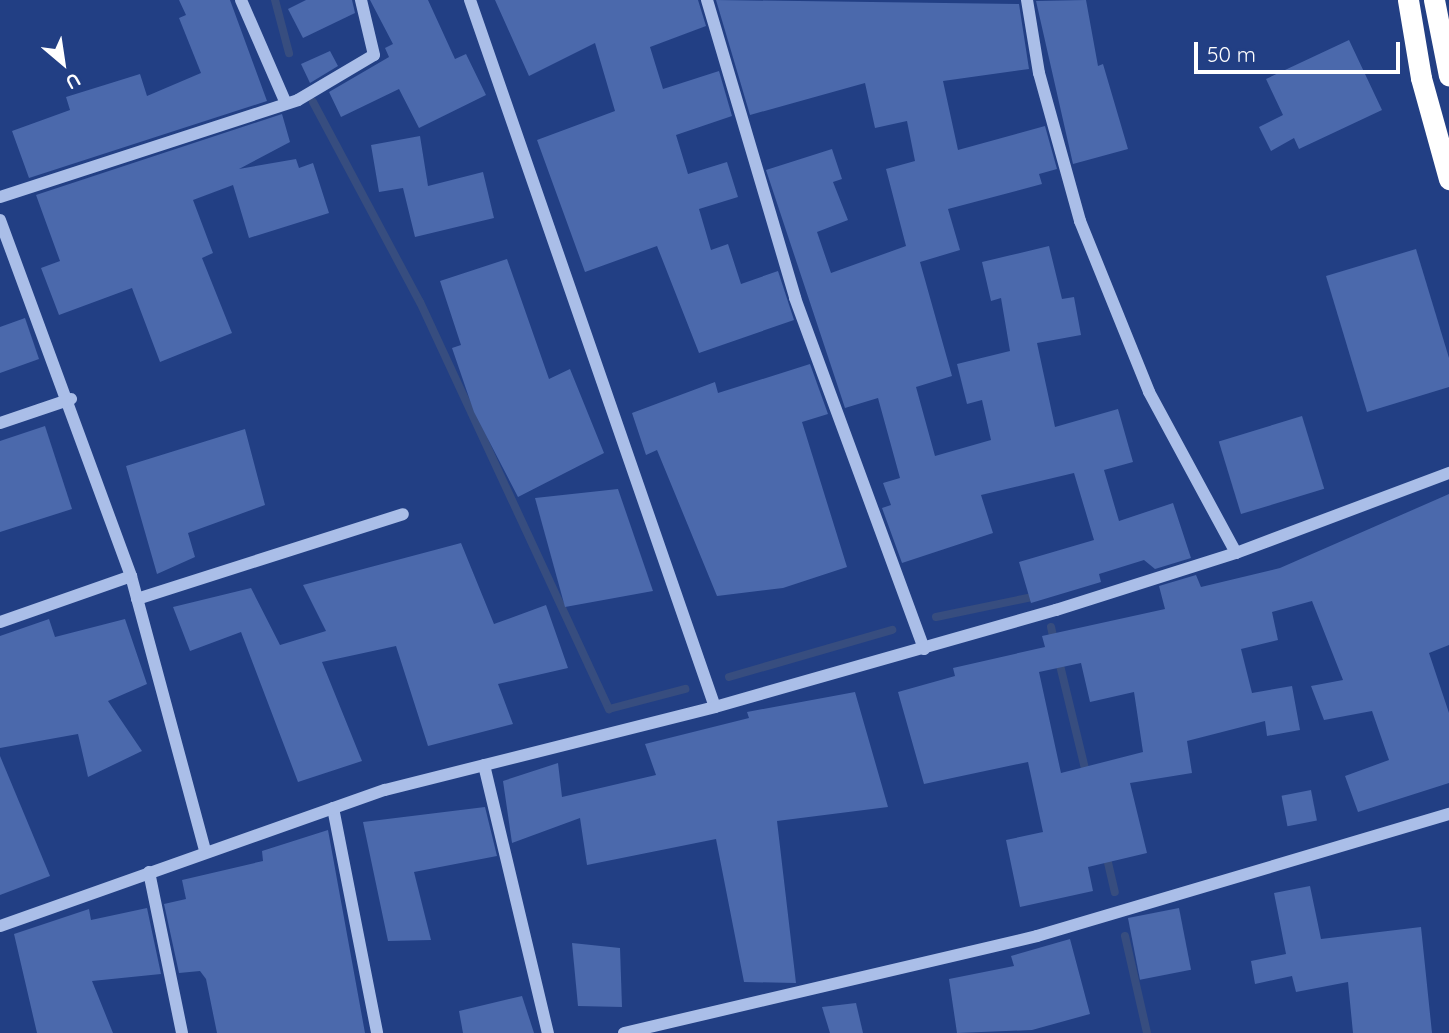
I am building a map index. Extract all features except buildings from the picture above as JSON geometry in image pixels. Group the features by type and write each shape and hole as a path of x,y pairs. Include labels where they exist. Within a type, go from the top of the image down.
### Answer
{"highway":[{"path":"1408,0 1421,78 1449,179"},
{"path":"1434,0 1445,43 1449,76"}],"street":[{"path":"241,0 285,102"},
{"path":"0,197 285,102 298,100 374,55 361,0"},
{"path":"470,0 715,707"},
{"path":"707,0 795,298 924,649"},
{"path":"1027,0 1042,85 1080,221 1149,392 1236,553"},
{"path":"1,228 71,399 131,576 205,850"},
{"path":"0,423 71,399"},
{"path":"0,926 205,850 332,808 484,765 715,707 924,649 1236,553 1449,473"},
{"path":"137,599 403,514"},
{"path":"0,622 131,576"},
{"path":"484,765 548,1033"},
{"path":"332,808 377,1033"},
{"path":"624,1033 1037,936 1449,814"},
{"path":"149,872 182,1033"}],"waterway":[{"path":"275,0 289,53"},
{"path":"313,102 420,302 609,709 685,689"},
{"path":"936,617 1033,597"},
{"path":"1051,627 1055,644"},
{"path":"729,677 892,630"},
{"path":"1058,657 1087,777"},
{"path":"1106,854 1115,892"},
{"path":"1125,936 1147,1033"}]}
